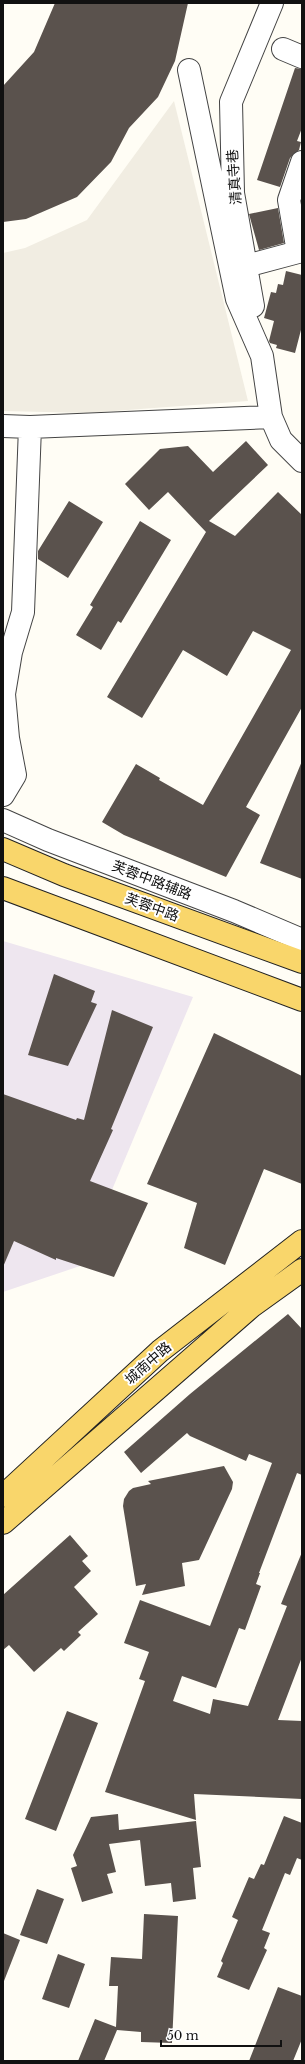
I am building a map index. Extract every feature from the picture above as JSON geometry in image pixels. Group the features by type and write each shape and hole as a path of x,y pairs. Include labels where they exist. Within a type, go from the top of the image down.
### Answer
{"main road":[{"name":"芙蓉中路","path":"3,849 64,875 302,962"},
{"path":"3,888 302,1000"},
{"name":"城南中路","path":"3,1496 160,1351 302,1241"},
{"name":"城南中路","path":"3,1523 252,1306 302,1270"}],"street":[{"name":"清真寺巷","path":"262,356 233,194 231,102 272,3"},
{"path":"189,70 237,299 262,356 271,417 281,440 302,461"},
{"path":"246,266 300,252 289,200 302,162"},
{"path":"3,426 30,427 271,417"},
{"path":"3,795 15,774 8,738 4,694 11,652 23,612 30,427"},
{"name":"芙蓉中路辅路","path":"3,820 48,840 227,909 302,940"}],"shaded area":[{"path":"174,101 248,401 87,413 3,411 3,253 25,248 87,220"},
{"path":"3,941 193,997 80,1266 3,1292"}],"building":[{"path":"55,3 188,3 175,61 158,97 129,128 111,162 77,197 26,219 3,222 3,86 34,52"},
{"path":"295,68 302,69 302,128 297,141 301,142 299,150 290,158 280,187 257,180"},
{"path":"278,208 284,243 259,250 249,214"},
{"path":"286,271 302,275 302,326 295,353 276,348 277,345 270,343 269,341 274,321 264,318 271,292 276,293 278,284 283,285"},
{"path":"246,441 268,465 209,521 235,536 278,492 302,515 302,707 246,807 260,815 226,877 124,835 102,822 136,764 160,778 159,780 203,805 291,650 253,631 227,676 183,650 142,718 107,697 206,532 168,492 149,510 125,484 160,449 188,446 213,472"},
{"path":"69,501 103,522 68,578 38,559 38,551"},
{"path":"140,521 171,540 121,623 118,621 101,650 76,635 93,607 90,605"},
{"path":"302,761 302,879 260,863"},
{"path":"54,974 95,991 91,1002 97,1004 68,1066 28,1055"},
{"path":"112,1010 153,1027 111,1129 113,1130 90,1181 148,1203 114,1277 56,1258 56,1260 14,1241 3,1267 3,1094 76,1120 77,1118 84,1120"},
{"path":"214,1033 302,1076 302,1184 264,1169 225,1265 184,1248 197,1203 147,1184"},
{"path":"288,1314 302,1329 302,1475 297,1473 259,1573 256,1584 261,1586 245,1630 239,1628 216,1688 182,1676 173,1701 210,1714 213,1699 248,1706 287,1606 281,1604 302,1552 302,1657 278,1720 302,1721 302,1799 194,1794 196,1820 105,1792 145,1681 139,1679 149,1652 124,1643 140,1600 210,1626 272,1463 249,1454 246,1461 190,1436 187,1433 141,1473 124,1452 190,1394"},
{"path":"224,1466 233,1482 232,1489 199,1560 182,1563 185,1586 142,1595 146,1584 136,1586 123,1506 124,1499 129,1491 133,1488 151,1484 148,1481"},
{"path":"70,1535 88,1556 82,1561 91,1571 74,1587 98,1614 78,1632 81,1635 64,1651 61,1648 34,1672 9,1645 3,1650 3,1595"},
{"path":"67,1711 98,1723 56,1831 25,1819"},
{"path":"118,1814 119,1830 196,1821 201,1867 193,1868 196,1899 173,1902 171,1883 145,1886 140,1840 109,1844 116,1872 107,1874 113,1893 82,1902 71,1868 77,1866 73,1855 91,1817"},
{"path":"284,1816 302,1823 302,1860 297,1858 290,1875 285,1873 262,1930 270,1933 264,1948 267,1950 249,1990 217,1977 223,1963 221,1961 238,1920 232,1917 249,1877 254,1879 261,1864 264,1865"},
{"path":"37,1889 64,1899 47,1944 20,1935"},
{"path":"144,1914 178,1916 172,2043 141,2042 141,2032 117,2030 104,2061 78,2061 95,2019 116,2027 118,1986 109,1986 111,1957 142,1959"},
{"path":"3,1933 20,1940 4,1981 3,1981"},
{"path":"58,1954 85,1964 69,2008 42,1999"},
{"path":"278,1987 302,1996 302,2039 293,2061 249,2061"}]}
